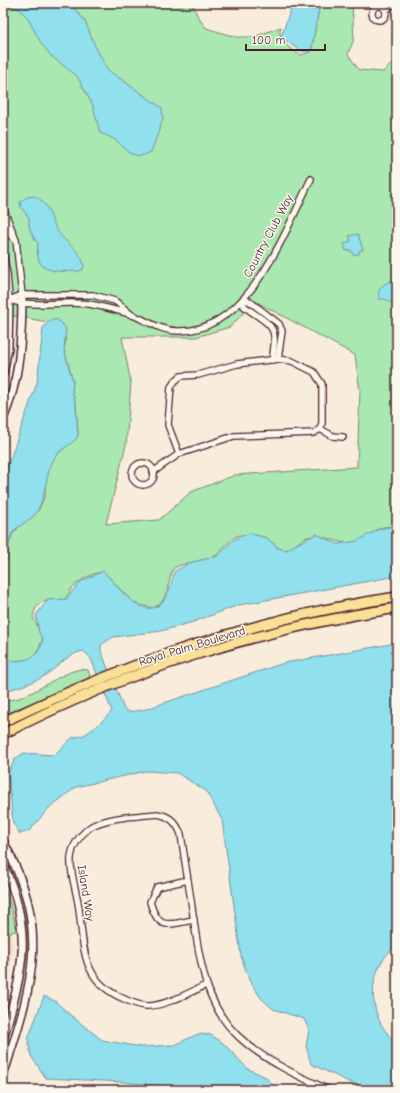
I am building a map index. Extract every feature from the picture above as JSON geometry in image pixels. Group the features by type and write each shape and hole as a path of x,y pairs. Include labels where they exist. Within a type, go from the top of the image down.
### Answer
{"main road":[{"name":"Royal Palm Boulevard","path":"3,722 146,660 237,630 305,614 397,597"},
{"name":"Royal Palm Boulevard","path":"3,734 96,692 202,653 308,624 397,608"}],"street":[{"path":"386,10 395,3"},
{"name":"Country Club Way","path":"9,300 22,304 92,304 134,316 161,329 178,331 196,329 213,324 243,299 267,266 311,179"},
{"path":"3,208 16,240 22,295 22,326 19,364 3,419"},
{"path":"3,216 9,234 16,240"},
{"path":"3,254 7,274 9,300 8,347 3,374"},
{"name":"Country Club Way","path":"9,300 22,295 93,295 114,300 134,316"},
{"path":"272,360 276,340 273,328 244,306 243,299 249,300 279,324 282,332 278,359"},
{"path":"275,334 282,332"},
{"path":"153,472 179,454 234,436 314,433 320,429 322,423 322,384 314,372 303,365 278,359 237,364 198,375 181,376 171,387 168,425 179,454"},
{"path":"320,429 333,436 343,437"},
{"name":"Island Way","path":"206,985 179,997 147,1006 129,1002 108,992 98,981 89,967 84,954 79,908 70,866 71,852 89,828 101,822 157,814 166,815 177,825 181,834 199,956 206,985 211,998 237,1035 254,1050 329,1090"},
{"path":"3,841 23,885 33,927 34,946 31,978 3,1076"},
{"path":"3,864 15,894 22,930 23,955 18,986 3,1040 13,1044"},
{"path":"188,880 157,887 150,902 154,916 159,922 165,924 194,920"},
{"path":"22,930 33,927"},
{"path":"312,1090 316,1084"}],"shaded area":[{"path":"12,932 13,948 8,988 3,1001 3,934"}],"green space":[{"path":"3,3 192,3 198,17 206,28 236,37 253,37 281,27 280,32 282,40 285,44 301,55 311,52 320,3 352,3 354,39 348,54 359,70 383,72 397,59 397,527 383,527 356,543 344,543 314,536 308,537 291,548 285,550 268,541 250,535 237,536 230,540 215,556 174,568 165,597 158,606 152,608 133,603 106,574 94,574 76,584 64,600 44,602 37,607 33,617 43,639 36,654 28,660 3,661 3,567 7,562 6,553 12,535 24,521 34,515 39,509 45,495 46,474 52,458 76,439 78,433 76,404 72,391 73,382 64,349 66,340 53,320 48,322 3,314","holes":["255,301 355,355 360,391 357,467 235,475 191,492 159,520 106,524 126,445 131,383 122,337 196,337 230,327"]},
{"path":"81,669 88,670 90,676 82,683 3,715 3,700 22,697 61,676"},
{"path":"3,881 16,931 3,934 3,921 6,920 3,912"}],"water":[{"path":"5,3 63,3 74,8 85,21 95,46 108,70 162,108 163,119 151,152 140,156 132,154 113,139 100,133 93,106 77,76 51,56 41,43 27,17 19,9"},
{"path":"293,3 320,3 311,52 300,51 281,37"},
{"path":"35,196 44,203 60,235 80,256 84,268 80,271 55,271 43,266 39,261 37,254 38,244 31,232 29,218 21,207 20,202 27,197"},
{"path":"358,234 363,250 359,251 359,254 353,255 351,250 346,251 344,244 351,241 349,236"},
{"path":"397,280 397,307 385,299 379,299 378,295 380,288 383,285"},
{"path":"57,319 66,328 64,349 73,382 72,391 76,405 78,436 55,457 49,470 38,510 33,516 13,532 6,563 3,567 3,479 37,383 43,328 48,322"},
{"path":"394,526 397,527 397,576 239,605 193,622 161,631 113,637 101,645 101,651 124,709 129,712 143,710 284,663 397,643 397,945 387,955 379,967 373,994 379,1021 387,1033 397,1043 397,1090 375,1090 349,1082 311,1064 306,1046 309,1030 304,1019 273,1009 261,998 249,980 241,956 222,820 206,791 177,773 146,771 76,787 49,808 29,831 20,834 13,823 8,773 15,759 24,753 54,755 72,738 84,735 96,727 112,711 91,659 83,651 71,655 41,678 3,692 3,659 16,661 28,659 38,652 43,639 39,633 36,615 48,600 66,599 80,582 103,571 131,600 148,608 156,607 166,597 175,571 189,563 218,556 233,540 249,533 267,538 278,548 286,550 316,534 338,544 357,541 379,529"},
{"path":"44,996 55,1001 102,1040 141,1047 174,1045 198,1034 211,1035 223,1043 248,1069 266,1077 276,1090 199,1090 122,1082 46,1078 31,1056 28,1039"}]}
